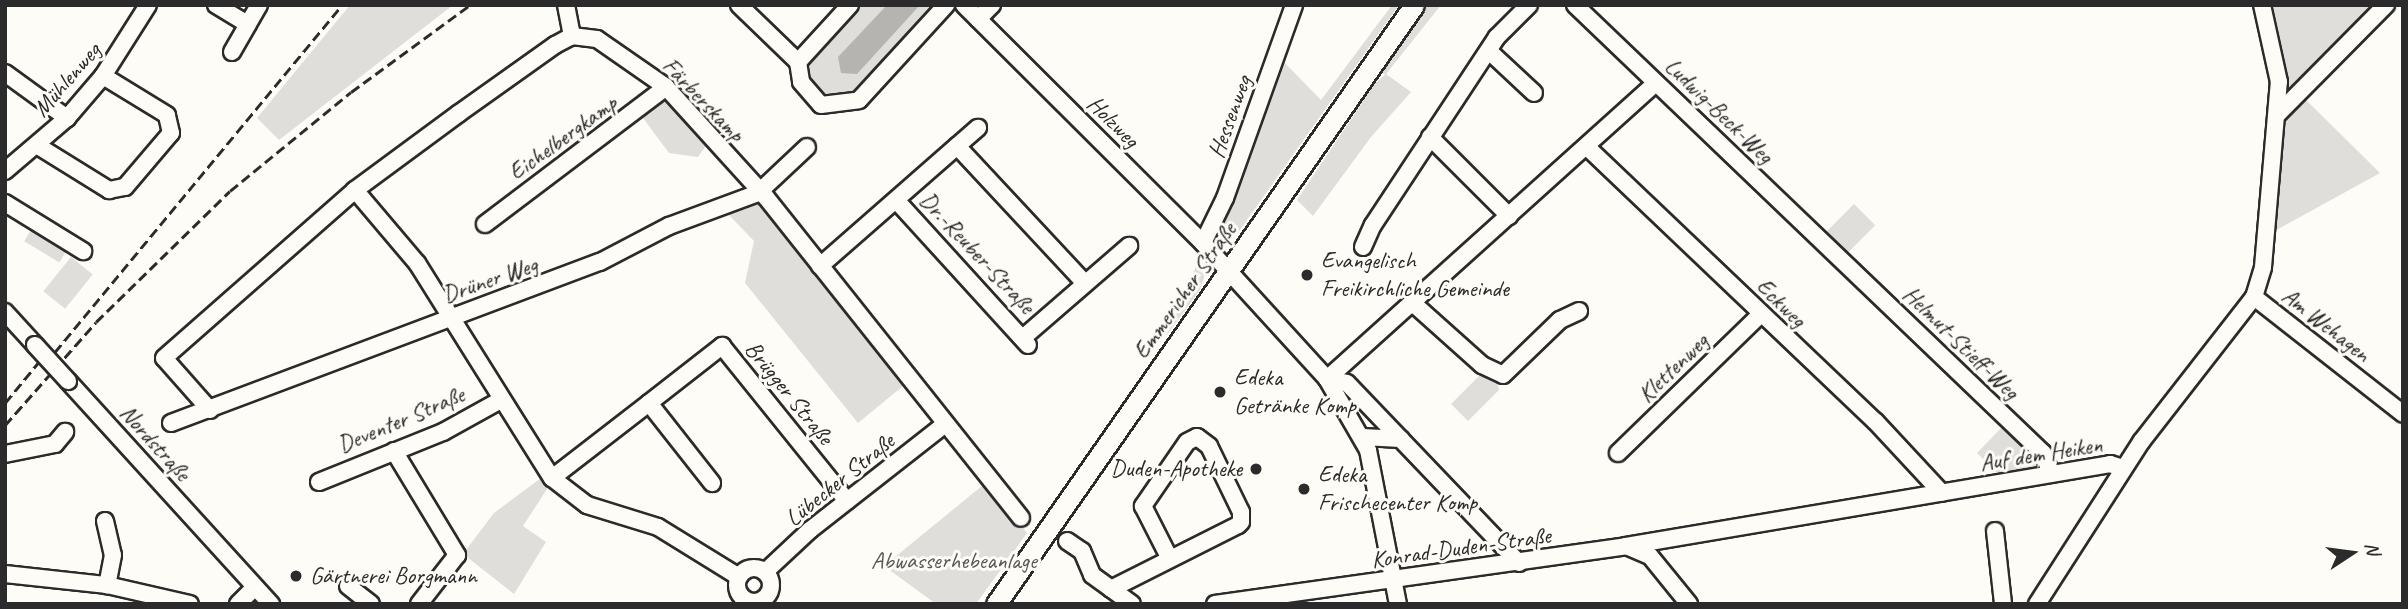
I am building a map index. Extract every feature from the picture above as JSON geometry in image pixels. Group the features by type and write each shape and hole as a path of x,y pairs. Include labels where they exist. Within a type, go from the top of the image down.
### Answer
{"main road":[{"name":"Emmericher Straße","path":"996,604 1414,5"}],"street":[{"name":"Mühlenweg","path":"5,171 67,118 103,76 148,5"},
{"path":"216,5 248,24"},
{"path":"232,52 260,5"},
{"path":"210,410 164,358 355,190 572,36 566,5"},
{"path":"739,5 798,62 801,82 821,105 859,100 946,5"},
{"path":"798,62 850,5"},
{"name":"Holzweg","path":"964,5 1203,243 1327,379"},
{"path":"978,19 992,5"},
{"name":"Hessenweg","path":"1203,243 1225,198 1294,5"},
{"path":"1363,247 1430,137 1490,52 1497,37 1530,5"},
{"name":"Ludwig-Beck-Weg","path":"1574,5 1829,252"},
{"name":"Auf dem Heiken","path":"1626,546 2110,464 2123,468 2254,297 2263,267 2268,171 2279,82 2262,5"},
{"path":"2277,115 2386,5"},
{"name":"Färberskamp","path":"572,36 597,39 666,87 820,266 1021,518"},
{"path":"1490,52 1534,93"},
{"path":"5,74 67,118"},
{"path":"37,146 109,190 125,187 171,133 167,115 103,76"},
{"path":"1327,379 1415,305 1655,83"},
{"name":"Eichelbergkamp","path":"485,224 666,87"},
{"name":"Dr.-Reuber-Straße","path":"820,266 978,128"},
{"path":"1430,137 1509,216"},
{"path":"957,146 1084,282"},
{"name":"Drüner Weg","path":"171,423 210,410 317,364 550,283 669,226 758,192 807,147"},
{"name":"Eckweg","path":"1587,147 1760,315 1875,421 1942,493"},
{"path":"355,190 417,264 453,317 501,400 552,478 587,505 658,527 739,577"},
{"name":"Dr.-Reuber-Straße","path":"896,200 1026,340 1084,282 1129,246"},
{"path":"5,203 83,251"},
{"name":"Helmut-Stieff-Weg","path":"1829,252 2043,453 2051,474"},
{"name":"Am Wehagen","path":"2254,297 2403,414"},
{"path":"1415,305 1482,365 1503,375 1560,320 1579,311"},
{"name":"Nordstraße","path":"5,312 271,604"},
{"name":"Klettenweg","path":"1618,453 1760,315"},
{"name":"Brügger Straße","path":"649,403 722,346 847,501"},
{"path":"1327,379 1362,437 1382,506 1398,604"},
{"path":"1327,379 1347,383 1519,563"},
{"name":"Deventer Straße","path":"319,482 443,432 501,400"},
{"path":"552,478 649,403 712,483"},
{"name":"Lübecker Straße","path":"765,572 847,501 946,424"},
{"path":"5,454 55,444 65,432"},
{"path":"1111,589 1238,525 1242,517 1209,446 1197,437 1187,442 1143,506 1170,559"},
{"path":"1362,437 1401,439"},
{"path":"394,451 457,555 419,604"},
{"path":"2037,604 2123,468"},
{"path":"105,521 113,555 107,585"},
{"path":"1995,531 2003,604"},
{"path":"1067,541 1082,551 1092,575 1132,604"},
{"path":"1626,546 1650,556 1689,604"},
{"name":"Konrad-Duden-Straße","path":"1215,604 1395,581 1626,546"},
{"path":"739,577 756,568 765,572 769,594 783,604"},
{"path":"5,574 107,585 190,604"},
{"path":"739,577 737,589 742,601 757,602 769,594"},
{"path":"348,586 370,604"},
{"path":"238,604 255,587"}],"green space":[{"path":"350,5 453,5 279,140 257,118"},
{"path":"857,5 939,5 856,98 823,101 804,78 805,63"},
{"path":"1392,5 1399,5 1237,234 1214,235 1280,58 1321,100"},
{"path":"1425,5 1441,5 1386,74 1411,92 1371,137 1313,216 1297,200 1375,83 1385,75 1380,69"},
{"path":"2266,5 2380,5 2293,93 2282,82"},
{"path":"670,96 707,144 698,157 669,153 643,118"},
{"path":"2302,96 2380,173 2269,234 2279,120"},
{"path":"764,199 909,381 858,423 745,283 754,241 726,212"},
{"path":"1854,204 1875,225 1842,258 1821,237"},
{"path":"34,225 69,246 59,262 24,241"},
{"path":"71,257 93,275 65,309 43,291"},
{"path":"1200,257 1206,271 1200,290 1166,336"},
{"path":"1483,372 1496,378 1499,390 1468,421 1451,404"},
{"path":"2004,425 2037,456 2040,465 2033,471 2001,477 1977,453"},
{"path":"541,478 549,486 523,526 546,542 514,594 463,554 494,513"},
{"name":"Abwasserhebeanlage","path":"988,481 1027,533 976,604 936,604 884,566"}],"shaded area":[{"path":"887,5 920,5 857,74 841,73 838,57"}],"railway":[{"path":"45,364 342,5"},
{"path":"5,425 96,322 230,191 351,92 470,5"},
{"path":"5,403 46,353"}],"place":[{"name":"Evangelisch Freikirchliche Gemeinde","path":"1307,275"},
{"name":"Edeka Getränke Komp","path":"1220,392"},
{"name":"Duden-Apotheke","path":"1256,469"},
{"name":"Edeka Frischecenter Komp","path":"1304,489"},
{"name":"Gärtnerei Borgmann","path":"296,576"}]}
